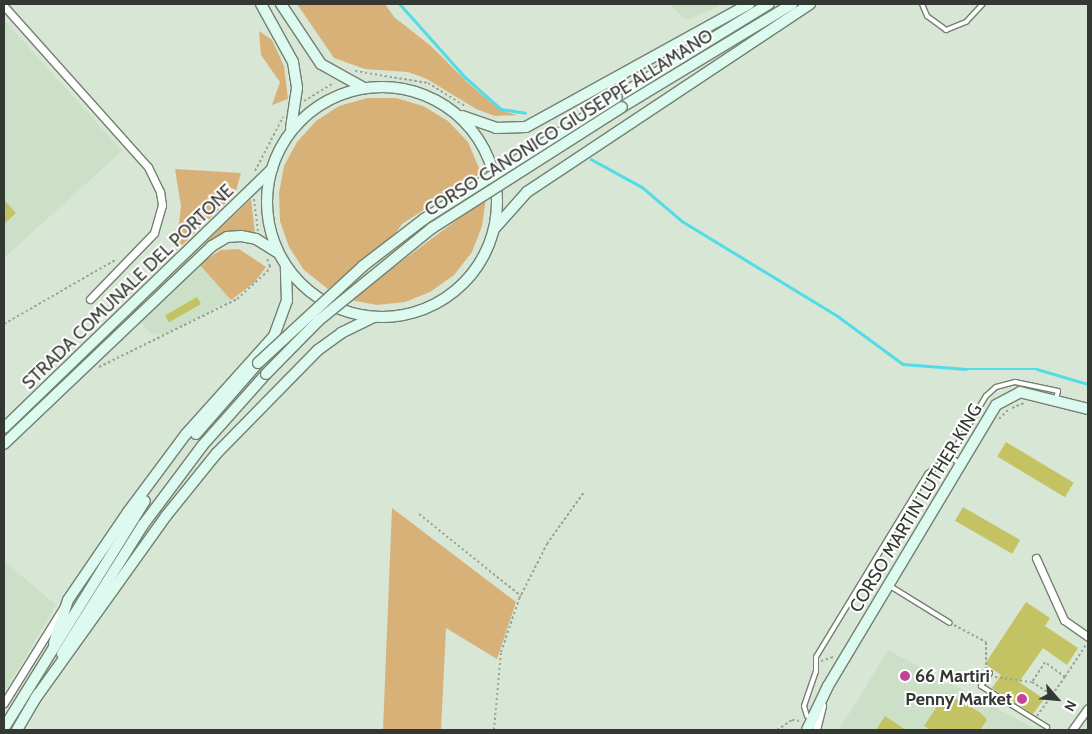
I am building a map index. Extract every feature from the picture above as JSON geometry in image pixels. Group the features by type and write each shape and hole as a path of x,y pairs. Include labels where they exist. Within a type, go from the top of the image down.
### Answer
{"street":[{"path":"261,4 293,62 297,88 290,130 272,168 266,210 278,253 285,265 320,301 374,317 406,314 443,299 476,267 494,229 499,207 494,170 475,135 453,112 411,91 364,88 328,99 290,130"},
{"path":"281,4 321,64 364,88"},
{"name":"CORSO CANONICO GIUSEPPE ALLAMANO","path":"453,112 496,128 526,126 749,4"},
{"name":"CORSO CANONICO GIUSEPPE ALLAMANO","path":"4,728 54,643 163,476 258,363 357,272 424,219 769,4"},
{"name":"CORSO CANONICO GIUSEPPE ALLAMANO","path":"17,730 143,525 202,446 266,374 318,322 432,228 622,107 792,4"},
{"name":"CORSO CANONICO GIUSEPPE ALLAMANO","path":"494,229 527,192 810,4"},
{"path":"4,6 148,167 160,192 162,205 154,233 90,299"},
{"name":"STRADA COMUNALE DEL PORTONE","path":"4,428 272,168"},
{"name":"STRADA COMUNALE DEL PORTONE","path":"4,444 212,246 227,238 241,236 256,239 278,253"},
{"name":"CORSO CANONICO GIUSEPPE ALLAMANO","path":"4,703 68,600 186,434 274,336 287,301 285,265"},
{"name":"CORSO CANONICO GIUSEPPE ALLAMANO","path":"35,699 166,516 216,454 324,345 374,317"},
{"name":"CORSO MARTIN LUTHER KING","path":"807,730 828,686 993,410 1004,398 1020,392 1088,409"},
{"path":"1036,558 1064,620 1088,637"},
{"name":"CORSO CANONICO GIUSEPPE ALLAMANO","path":"54,643 68,600"},
{"path":"816,730 828,686"},
{"name":"CORSO MARTIN LUTHER KING","path":"799,730 806,715 828,686"},
{"path":"1072,730 1088,708"}],"lane":[{"path":"922,4 927,16 946,30 966,22 983,4"},
{"path":"806,715 804,706 816,672 816,662 928,473 950,457 986,396 996,387 1028,382 1058,391 1056,400"},
{"path":"950,457 961,464"},
{"path":"888,586 950,622"},
{"path":"990,673 981,686 1047,728"}],"path":[{"path":"351,70 428,83 472,110"},
{"path":"4,324 123,256"},
{"path":"996,424 1009,409 1030,403"},
{"path":"494,730 501,652 521,596 547,544 584,492"},
{"path":"419,514 521,596"},
{"path":"950,622 986,642 983,666 996,678 1032,682 1052,695"},
{"path":"1034,721 1088,642"},
{"path":"816,662 843,651 848,653"},
{"path":"1032,682 1045,662 1065,677"},
{"path":"777,730 792,720 799,722 806,715"}],"shaded area":[{"path":"297,4 385,4 394,17 431,46 468,83 500,110 517,115 495,116 476,109 427,79 408,72 365,69 334,58"},
{"path":"669,4 717,4 718,7 686,20"},
{"path":"4,20 122,151 4,258"},
{"path":"259,31 272,40 284,66 288,99 272,105 280,82 261,55"},
{"path":"367,98 396,98 423,106 448,121 468,142 481,173 402,224 392,238 328,289 304,270 289,247 280,221 279,193 284,166 297,142 316,121 339,106"},
{"path":"175,169 241,173 235,194 176,251 181,206"},
{"path":"486,198 482,226 472,252 454,275 430,292 405,302 377,305 350,300"},
{"path":"251,199 255,234 236,230 204,244"},
{"path":"239,249 266,267 254,283 231,300 199,264 221,250"},
{"path":"199,264 231,300 164,335 150,333 140,321"},
{"path":"392,508 516,602 497,659 446,628 441,730 383,730"},
{"path":"4,561 56,605 4,693"},
{"name":"66 Martiri","path":"888,650 1037,730 839,730"}],"building":[{"path":"4,200 16,213 4,224"},
{"path":"197,297 201,304 169,322 165,316"},
{"path":"1006,442 1074,483 1065,497 997,457"},
{"path":"963,507 1020,540 1012,554 955,521"},
{"path":"1026,602 1050,618 1045,626 1078,648 1067,665 1043,648 1019,682 1044,699 1033,714 992,688 1001,675 985,664"},
{"path":"946,693 981,713 987,720 980,730 931,730 924,726"},
{"path":"885,716 906,730 876,730"}],"waterway":[{"path":"400,4 465,77 501,109 525,113"},
{"path":"591,159 642,187 682,221 839,317 903,364 966,369 1037,369 1088,384"}],"place":[{"name":"66 Martiri","path":"905,676"},
{"name":"Penny Market","path":"1022,699"}]}
